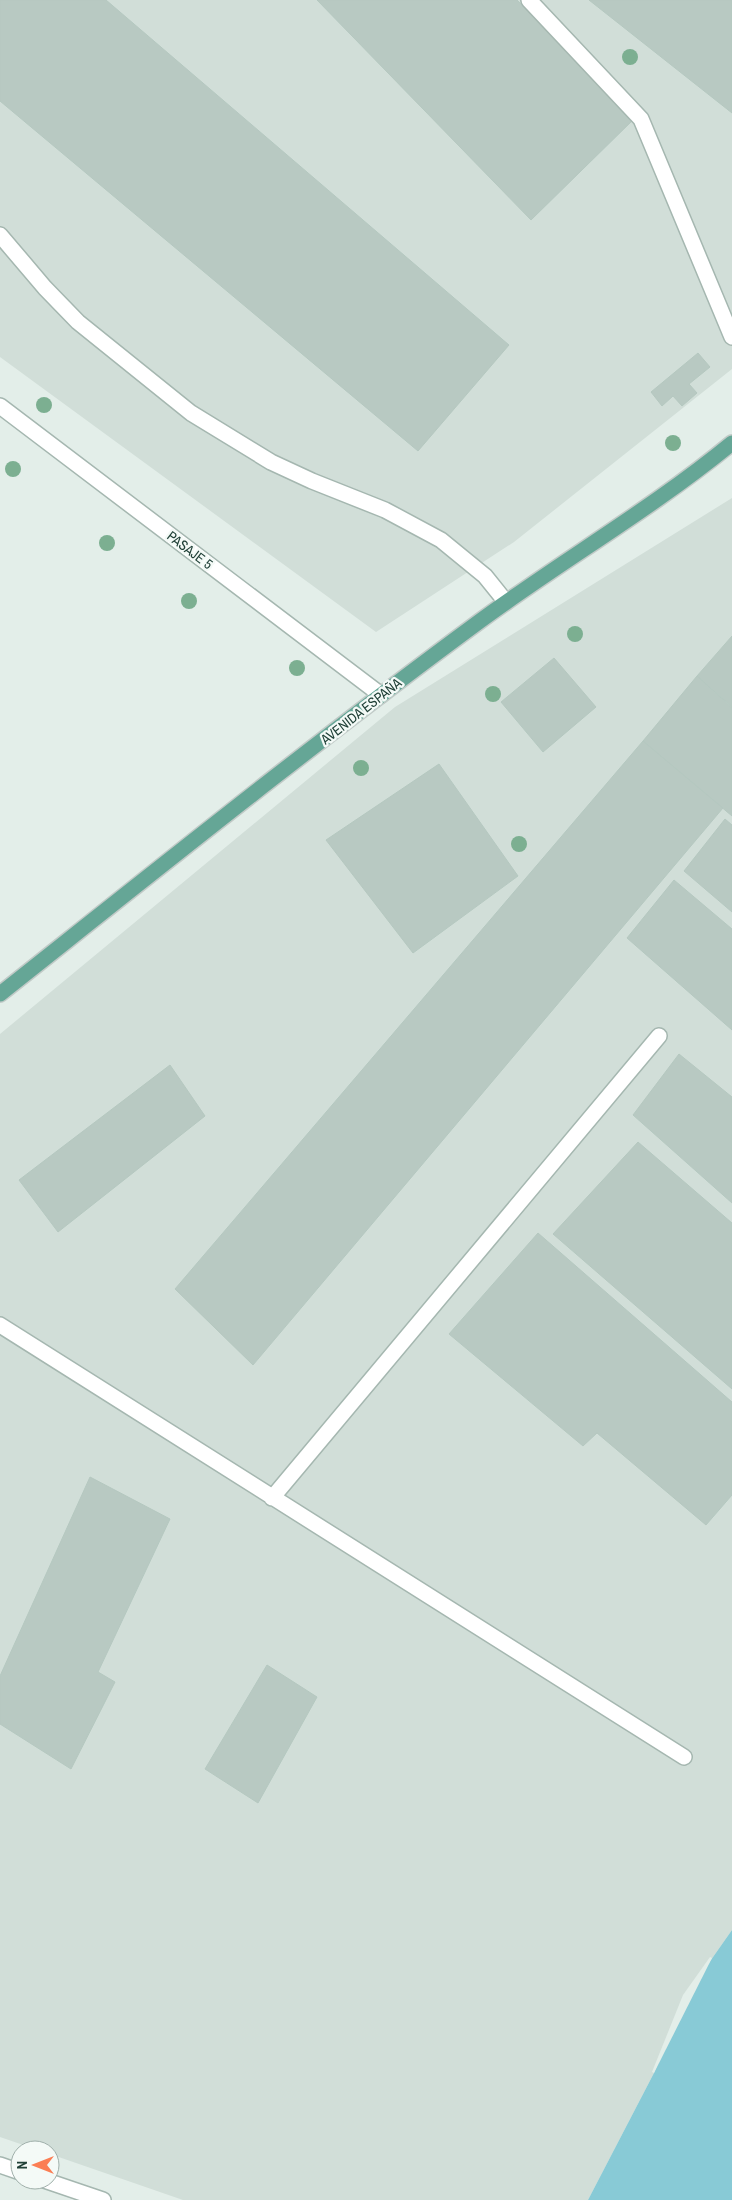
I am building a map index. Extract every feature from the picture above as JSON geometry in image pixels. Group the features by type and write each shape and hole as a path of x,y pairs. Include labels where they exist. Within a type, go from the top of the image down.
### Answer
{"main road":[{"name":"AVENIDA ESPAÑA","path":"0,994 380,695 506,602 699,470 732,443"}],"street":[{"path":"529,0 641,119 732,337"},
{"path":"0,235 45,288 78,322 191,413 271,462 312,481 385,510 420,528 463,557 485,576 506,602"},
{"name":"PASAJE 5","path":"0,406 380,695"},
{"path":"272,1498 659,1036"},
{"path":"0,1325 684,1757"},
{"path":"60,2185 103,2200"}],"shaded area":[{"path":"0,0 732,0 732,369 514,542 376,632 0,357"},
{"path":"732,498 732,1930 685,1997 654,2073 588,2200 183,2200 60,2157 60,2140 10,2140 0,2137 0,1034 395,707"}],"water":[{"path":"732,1930 732,2200 588,2200 654,2073 685,1997"}],"pier":[{"path":"710,1957 712,1958 654,2073 652,2072 683,1995"}],"building":[{"path":"0,0 106,0 509,345 418,451 0,101"},
{"path":"317,0 517,0 634,119 531,220"},
{"path":"589,0 732,0 732,113"},
{"path":"698,353 710,367 689,384 697,393 682,406 673,396 662,406 651,392"},
{"path":"732,636 732,707 697,676"},
{"path":"554,658 596,707 543,752 501,702"},
{"path":"697,676 732,708 732,816 643,741"},
{"path":"643,741 723,808 253,1365 175,1289"},
{"path":"439,764 518,876 413,953 326,840"},
{"path":"725,819 732,825 732,912 684,871"},
{"path":"674,880 732,929 732,1030 627,938"},
{"path":"679,1054 732,1097 732,1203 633,1115"},
{"path":"170,1065 205,1116 58,1232 19,1180"},
{"path":"638,1142 732,1223 732,1389 553,1234"},
{"path":"538,1233 732,1402 732,1495 706,1525 597,1433 583,1446 449,1334"},
{"path":"90,1477 170,1519 98,1672 115,1682 71,1769 0,1724 0,1676"},
{"path":"267,1665 317,1697 258,1803 205,1769"}]}
